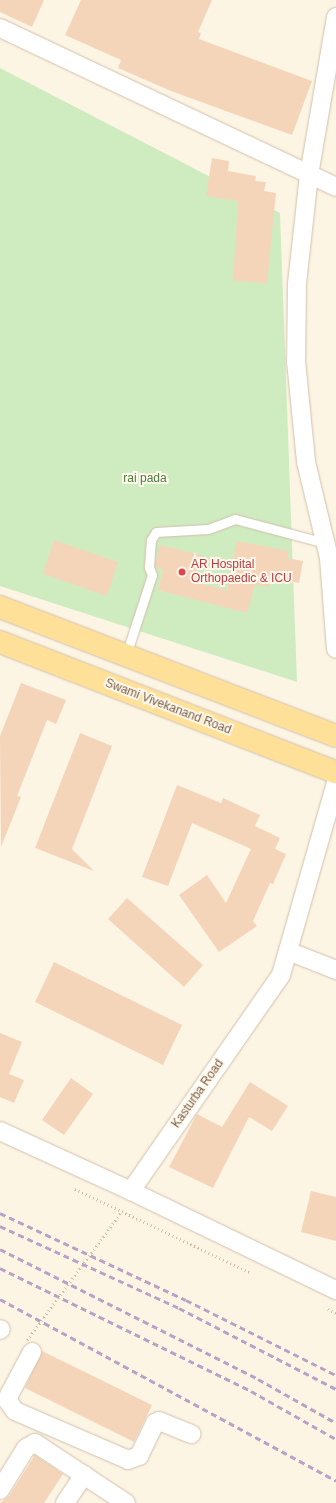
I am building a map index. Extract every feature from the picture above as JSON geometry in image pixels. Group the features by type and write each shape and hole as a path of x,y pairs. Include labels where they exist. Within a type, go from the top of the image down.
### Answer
{"main road":[{"path":"0,607 336,736"},
{"name":"Swami Vivekanand Road","path":"0,642 336,772"}],"street":[{"path":"336,17 309,175 297,284 296,361 306,462 330,552 336,649"},
{"path":"0,28 336,187"},
{"name":"Kasturba Road","path":"131,1191 281,975 336,783"},
{"path":"288,951 336,970"},
{"path":"0,1131 131,1191 336,1290"},
{"path":"29,1346 5,1389 8,1401 16,1411 128,1460 139,1456 155,1423 159,1421 191,1434"},
{"path":"0,1490 26,1448 35,1443 126,1503"},
{"path":"65,1503 84,1474"}],"lane":[{"path":"126,655 152,575 149,567 151,540 156,532 208,529 235,519 330,552"}],"path":[{"path":"69,1186 250,1272"},
{"path":"29,1346 122,1211"},
{"path":"322,1306 336,1313"}],"green space":[{"name":"rai pada","path":"0,68 280,213 297,682 0,586"}],"building":[{"path":"0,0 44,0 32,27 0,12"},
{"path":"81,0 212,0 198,32 201,33 199,39 312,81 292,135 171,91 118,68 121,60 65,35"},
{"path":"212,158 229,161 228,171 256,176 255,181 266,182 264,191 276,193 267,283 233,281 238,201 206,196"},
{"path":"54,540 118,562 107,596 43,574"},
{"path":"237,541 289,551 287,558 303,561 299,583 271,577 269,587 255,585 247,613 158,590 163,570 155,566 160,545 201,555 194,582 227,590"},
{"path":"21,683 66,700 56,724 47,720 17,796 21,797 1,847 0,736"},
{"path":"80,733 112,746 72,849 94,871 35,848"},
{"path":"177,785 221,803 223,798 260,815 255,826 280,838 275,849 286,854 273,884 270,883 253,921 257,926 219,952 179,895 207,875 226,903 251,849 192,823 168,886 142,877"},
{"path":"127,898 203,965 184,987 108,919"},
{"path":"54,962 182,1025 163,1065 35,1002"},
{"path":"0,1033 22,1042 9,1074 24,1080 14,1103 0,1097"},
{"path":"71,1078 93,1094 64,1135 42,1120"},
{"path":"250,1082 288,1106 272,1131 249,1117 213,1188 169,1167 197,1114 222,1127"},
{"path":"311,1191 336,1197 336,1241 301,1232"},
{"path":"42,1351 152,1405 134,1442 25,1388"},
{"path":"35,1455 63,1474 44,1503 0,1503 9,1496"}],"railway":[{"path":"0,1213 186,1300 336,1375"},
{"path":"0,1226 179,1308 336,1389"},
{"path":"0,1249 258,1379 336,1423"},
{"path":"0,1268 251,1391 336,1439"},
{"path":"0,1299 336,1481"}],"place":[{"name":"AR Hospital Orthopaedic & ICU","path":"182,572"}]}
